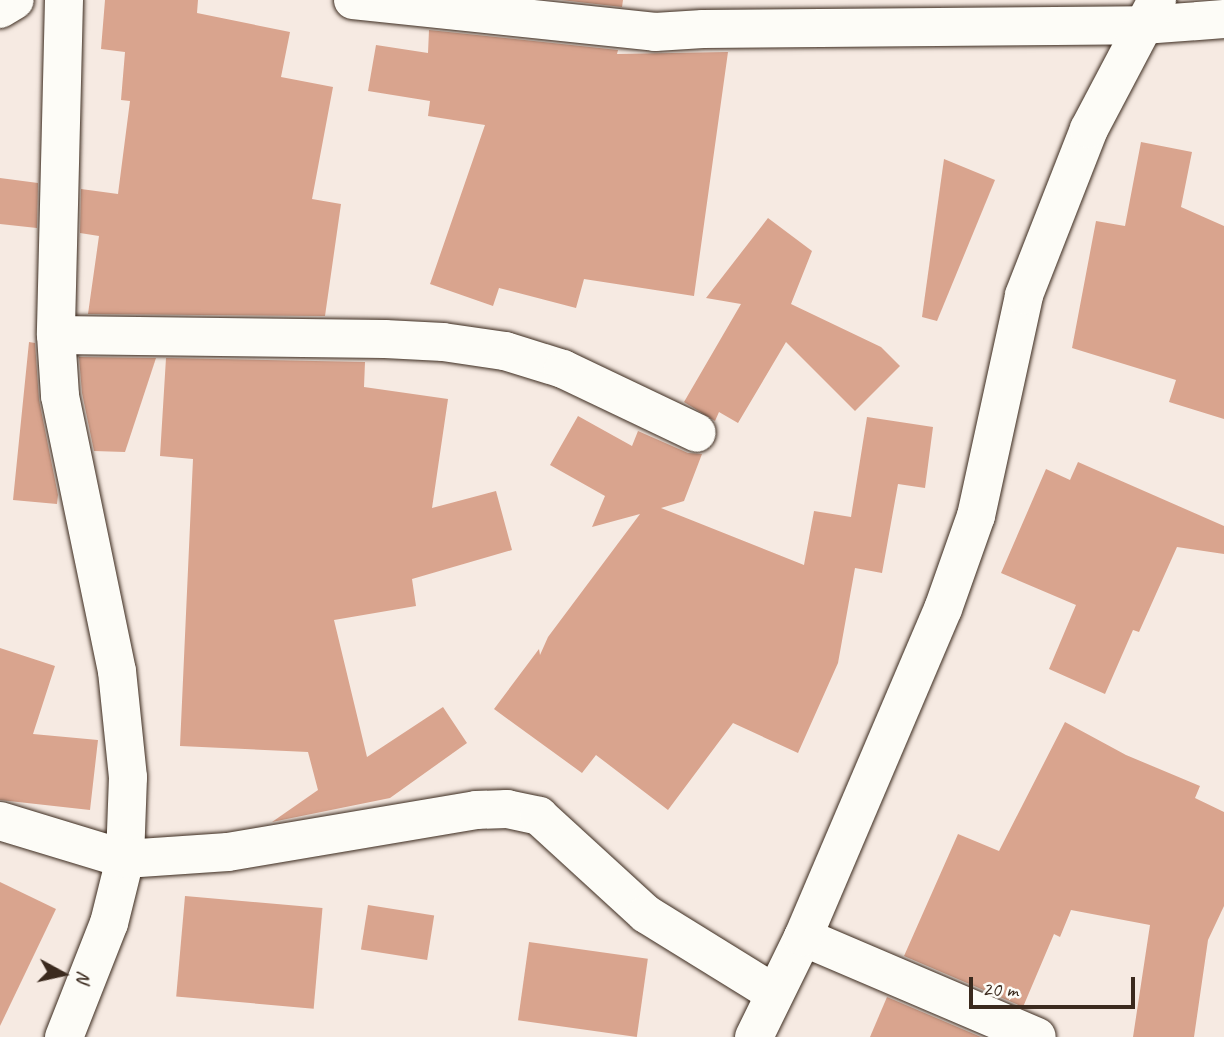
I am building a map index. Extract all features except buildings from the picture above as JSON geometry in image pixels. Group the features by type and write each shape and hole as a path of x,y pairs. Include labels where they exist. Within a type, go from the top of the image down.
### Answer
{"street":[{"path":"0,9 15,0"},
{"path":"64,0 56,335 60,396 117,671 128,777 125,859 109,923 64,1037"},
{"path":"353,0 655,32 1150,13 1224,19"},
{"path":"754,1037 803,937 943,609 976,516 1024,295 1089,130 1150,13"},
{"path":"56,335 385,339 443,342 505,351 563,369 697,433"},
{"path":"0,821 125,859 228,852 476,810 508,808 539,816 646,914 774,993"},
{"path":"803,937 1037,1037"}]}
